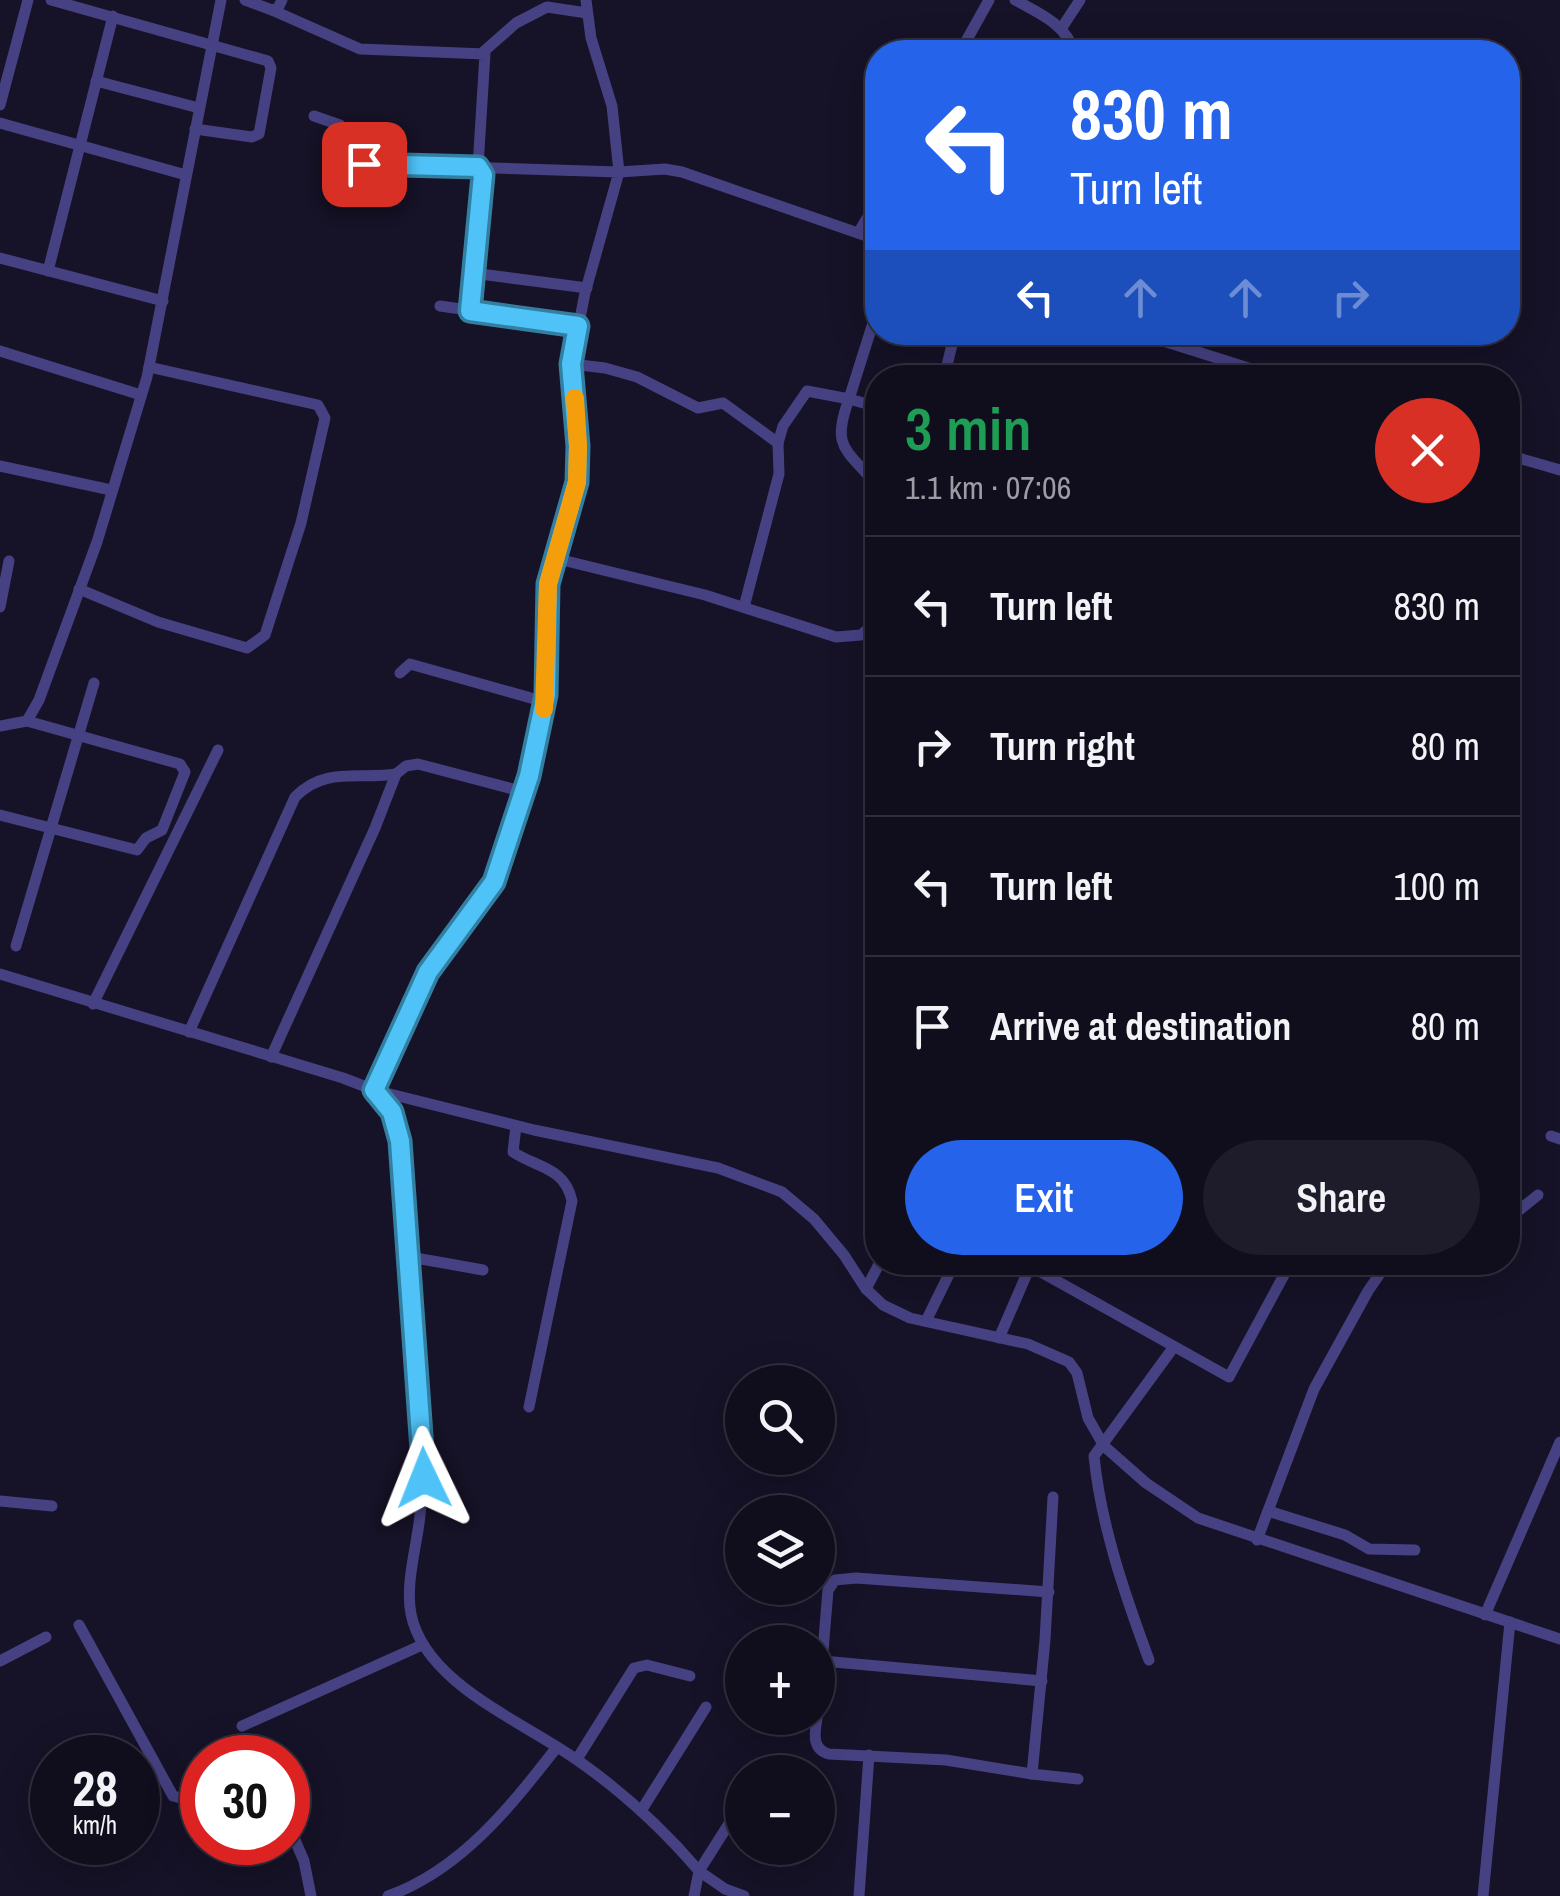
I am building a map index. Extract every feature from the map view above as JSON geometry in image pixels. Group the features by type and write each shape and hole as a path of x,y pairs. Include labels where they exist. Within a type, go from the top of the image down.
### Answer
{"street":[{"path":"0,105 28,0"},
{"path":"51,0 261,57 270,63 261,130 254,137 194,128"},
{"path":"27,721 79,590 149,367 220,0"},
{"path":"245,0 360,50 482,52 516,23 547,7 586,6"},
{"path":"272,10 282,0"},
{"path":"571,0 586,6"},
{"path":"967,40 989,0"},
{"path":"1015,0 1061,29 1067,40"},
{"path":"1061,29 1080,0"},
{"path":"374,1090 428,972 494,882 524,792 545,702 548,584 578,467 571,364 587,288 620,172 612,106 600,74 586,6"},
{"path":"48,271 113,16"},
{"path":"470,311 483,175 478,167 486,57 482,52"},
{"path":"96,81 198,108"},
{"path":"314,116 340,124 364,164 620,172 665,169 865,235"},
{"path":"0,122 186,175"},
{"path":"858,233 865,221"},
{"path":"0,258 163,301"},
{"path":"473,273 587,288"},
{"path":"440,306 578,326"},
{"path":"865,471 840,439 839,426 866,345"},
{"path":"1176,345 1239,365"},
{"path":"0,350 141,394"},
{"path":"571,364 637,377 698,408 722,403 778,443"},
{"path":"79,590 171,627 248,648 265,635 301,523 325,418 323,408 149,367"},
{"path":"744,607 779,474 778,443 784,426 807,390 865,404"},
{"path":"1520,458 1560,470"},
{"path":"0,466 112,490"},
{"path":"554,558 744,607 836,637 865,631"},
{"path":"0,607 9,561"},
{"path":"400,673 410,664 545,702"},
{"path":"16,946 94,683"},
{"path":"0,726 27,721 180,764 184,772 162,830 146,838 137,850 0,815"},
{"path":"93,1004 218,750"},
{"path":"271,1057 396,774 406,766 418,764 524,792"},
{"path":"189,1032 296,797 316,781 336,775 396,774"},
{"path":"0,974 374,1090 516,1126 718,1168 782,1192 830,1236 866,1289 883,1305 910,1318 1028,1344 1070,1362 1077,1373 1088,1418 1104,1446 1187,1512 1257,1540 1560,1639"},
{"path":"374,1090 397,1124 410,1257 424,1478 410,1600 422,1645 447,1672 481,1699 577,1759 641,1811 699,1870 725,1889 744,1896"},
{"path":"516,1126 513,1152 558,1174 570,1189 572,1201 529,1407"},
{"path":"1520,1209 1538,1195"},
{"path":"410,1257 484,1270"},
{"path":"866,1289 873,1275"},
{"path":"926,1320 948,1275"},
{"path":"999,1338 1026,1275"},
{"path":"1050,1275 1228,1377 1284,1275"},
{"path":"1257,1540 1314,1389 1379,1275"},
{"path":"1149,1660 1116,1562 1096,1482 1094,1456 1173,1348"},
{"path":"1485,1614 1560,1442"},
{"path":"1032,1774 1049,1592 1053,1497"},
{"path":"0,1501 52,1506"},
{"path":"1268,1511 1345,1535 1369,1549 1415,1550"},
{"path":"826,1625 830,1584 842,1578 1049,1592"},
{"path":"1483,1896 1510,1622"},
{"path":"79,1625 172,1796 180,1798"},
{"path":"0,1661 46,1637"},
{"path":"242,1726 422,1645"},
{"path":"835,1662 1042,1681"},
{"path":"577,1759 634,1668 647,1664 690,1676"},
{"path":"641,1811 706,1707"},
{"path":"816,1735 823,1752 946,1760 1078,1779"},
{"path":"388,1896 419,1881 475,1841 510,1806 557,1747"},
{"path":"859,1896 870,1754"},
{"path":"694,1896 699,1870 725,1829"},
{"path":"305,1865 311,1896"}],"slow traffic":[{"path":"544,709 548,584 577,482 575,398"}],"route":[{"path":"364,164 478,167 483,175 470,311 578,326 571,364 577,482 548,584 546,695 529,776 494,882 428,972 374,1090 392,1112 400,1141 424,1478"}]}
